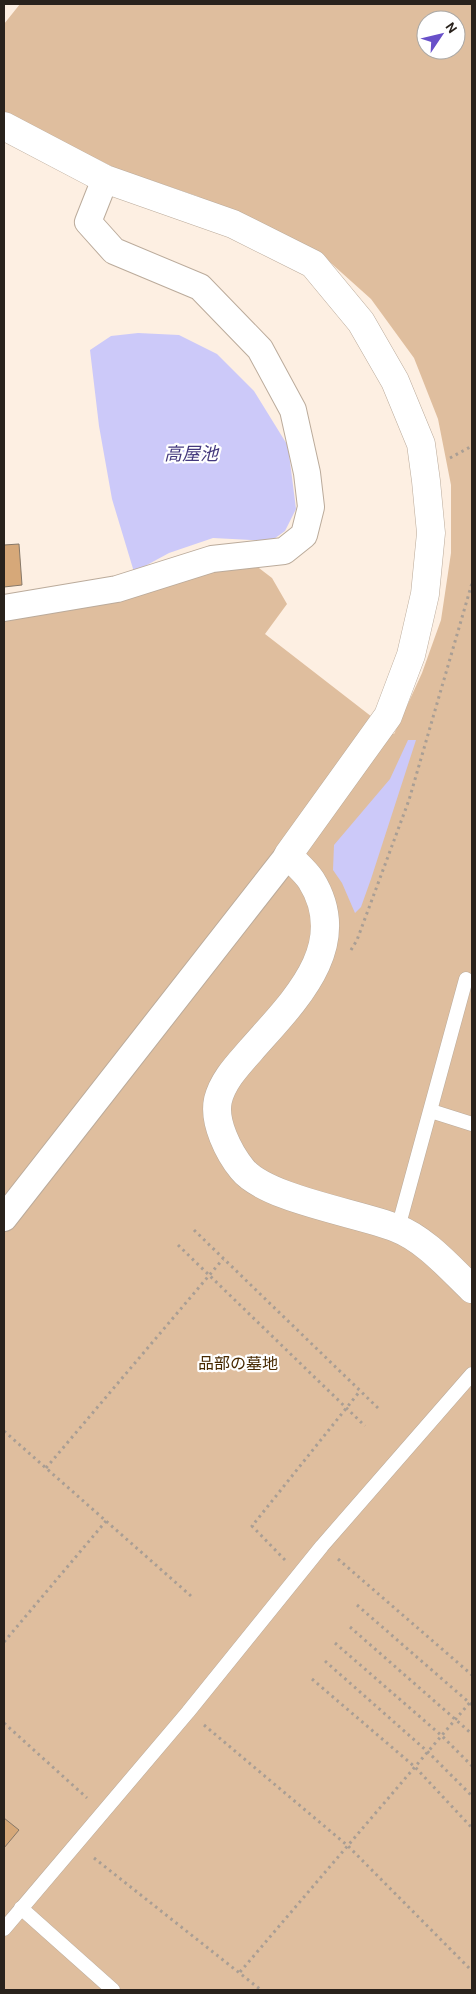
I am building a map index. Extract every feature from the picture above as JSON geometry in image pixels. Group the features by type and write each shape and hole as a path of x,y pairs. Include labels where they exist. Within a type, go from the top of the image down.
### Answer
{"street":[{"path":"4,126 105,179 233,224 313,264 360,322 395,381 420,444 431,533 425,594 411,655 388,716 288,855 4,1218"},
{"path":"4,608 117,589 212,559 284,551 304,535 311,507 308,473 293,410 260,349 200,287 114,251 88,222 105,179"},
{"path":"288,855 311,880 324,910 324,939 317,966 299,995 228,1078 218,1101 219,1124 226,1145 243,1171 272,1190 398,1228 430,1249 472,1289"}],"lane":[{"path":"398,1228 466,979"},
{"path":"431,1111 472,1124"},
{"path":"4,1929 188,1712 322,1546 472,1374"},
{"path":"21,1908 113,1990"}],"path":[{"path":"348,955 357,940 409,800 472,583"},
{"path":"194,1230 378,1408"},
{"path":"178,1245 365,1426"},
{"path":"46,1468 223,1259"},
{"path":"299,1575 252,1526 360,1392"},
{"path":"4,1431 191,1596"},
{"path":"4,1642 106,1521"},
{"path":"322,1546 472,1675"},
{"path":"240,1972 471,1703 357,1605"},
{"path":"350,1627 472,1734"},
{"path":"335,1644 442,1736 472,1766"},
{"path":"325,1661 428,1752 472,1796"},
{"path":"312,1679 415,1767 472,1828"},
{"path":"188,1712 348,1846 472,1972"},
{"path":"4,1723 102,1812"},
{"path":"88,1864 94,1857 261,1990"}],"green space":[{"name":"品部の墓地","path":"20,4 472,4 472,1990 4,1990 4,620 98,601 130,599 214,566 255,565 272,578 287,604 265,634 394,734 422,673 441,620 451,553 451,485 438,419 414,358 371,299 323,256 197,196 115,168 4,112 4,24"}],"water":[{"name":"高屋池","path":"138,333 179,335 217,354 254,391 288,446 296,509 285,531 271,541 213,538 169,553 134,572 112,499 99,426 90,350 111,336"},
{"path":"408,740 416,740 371,879 361,907 355,913 342,883 333,870 334,845 390,779"}],"building":[{"path":"19,544 22,585 4,587 4,545"},
{"path":"4,1818 19,1830 4,1848"}]}
